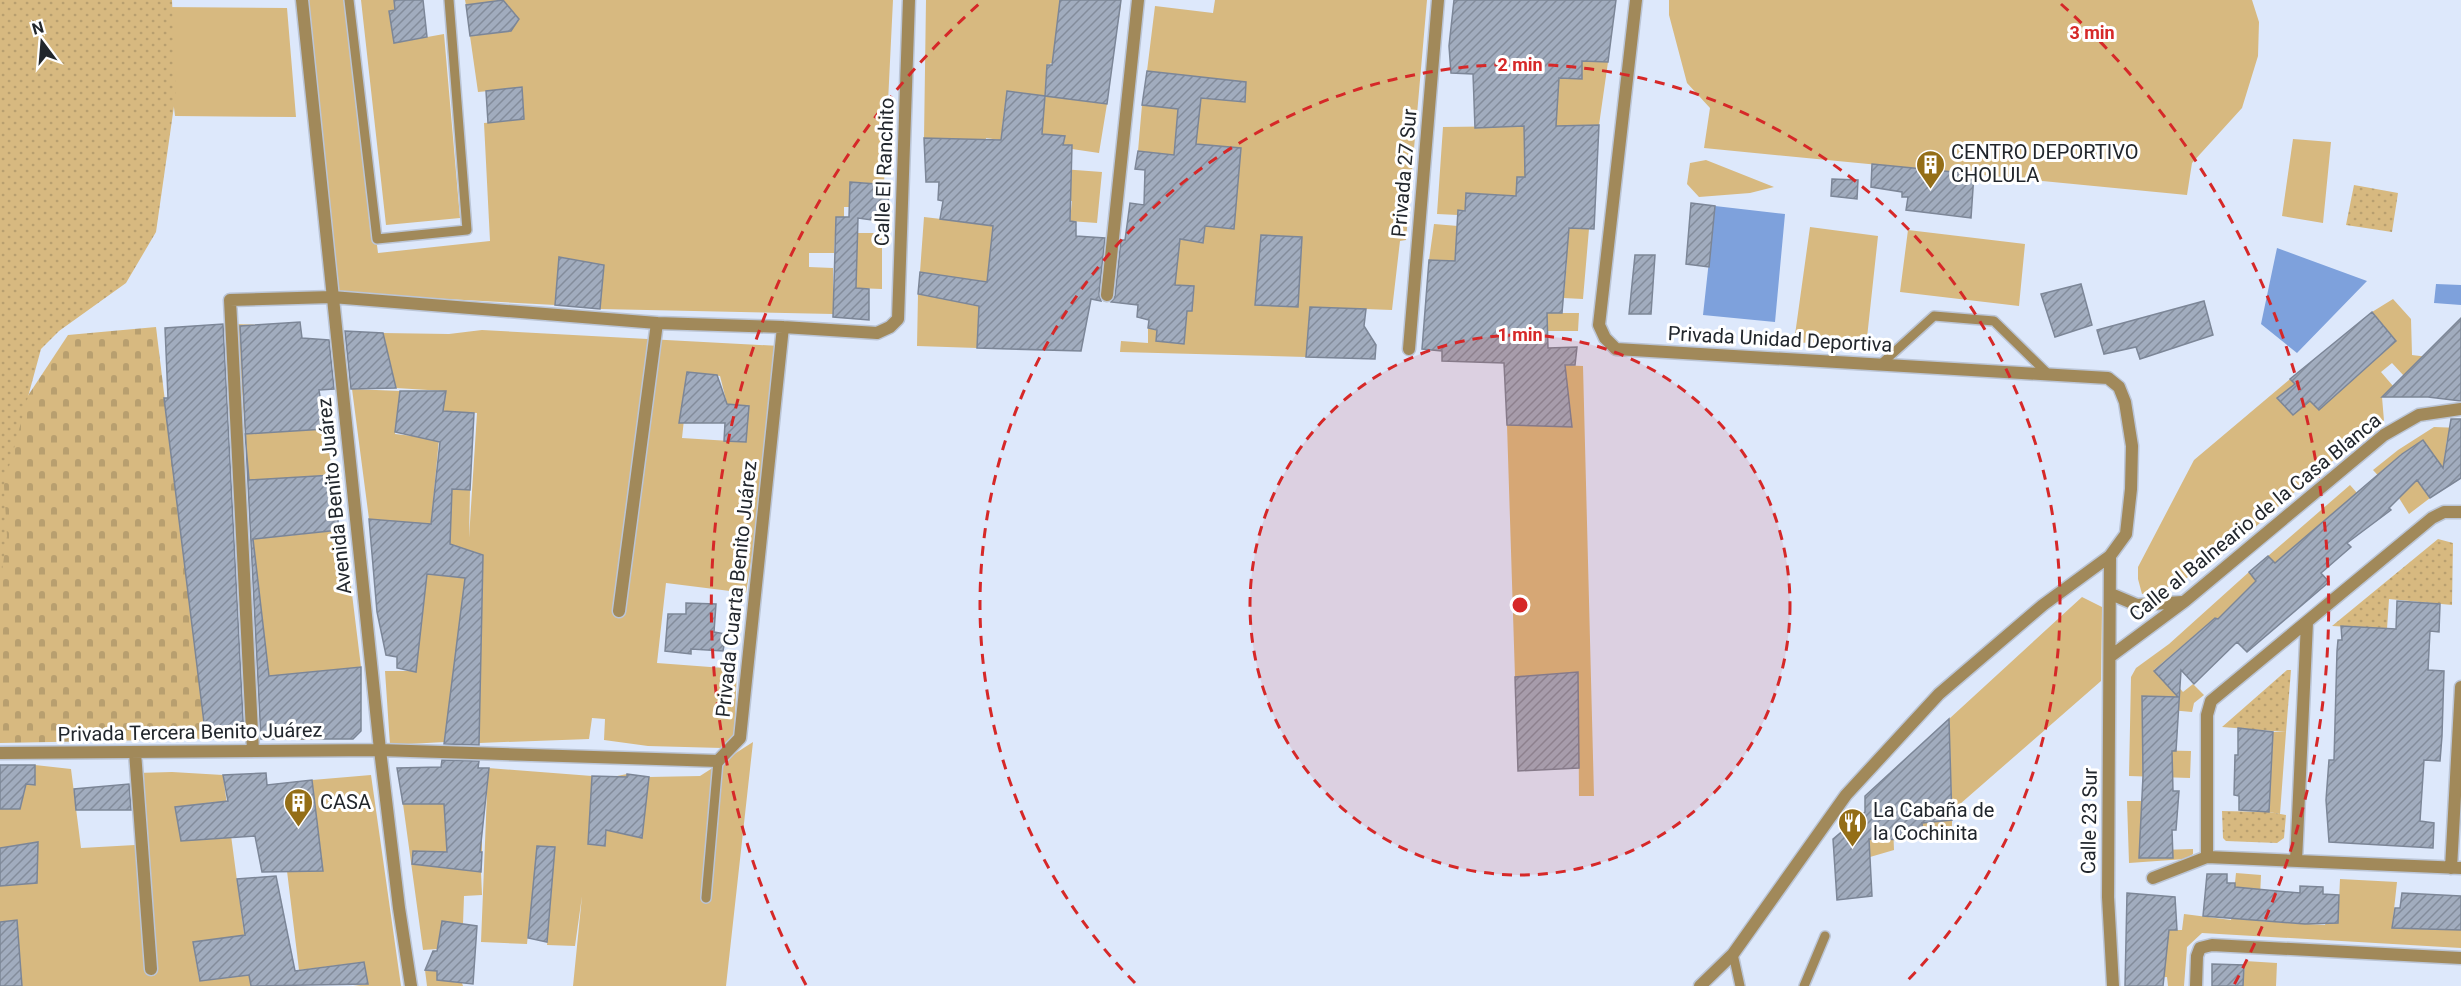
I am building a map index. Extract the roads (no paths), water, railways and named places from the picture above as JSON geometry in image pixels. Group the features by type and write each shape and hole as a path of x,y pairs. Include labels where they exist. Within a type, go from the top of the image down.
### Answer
{"street":[{"name":"Avenida Benito Juárez","path":"302,0 380,750 411,986"},
{"name":"Calle El Ranchito","path":"783,327 877,333 890,327 898,319 909,0"},
{"path":"1107,295 1138,0"},
{"name":"Privada 27 Sur","path":"1408,349 1438,0"},
{"name":"Privada Unidad Deportiva","path":"1636,0 1599,325 1605,338 1616,349 2108,378 2118,387 2125,402 2132,446 2132,489 2126,534 2110,556"},
{"path":"253,751 230,300 332,297 657,323 783,327"},
{"path":"618,610 657,323"},
{"name":"Privada Cuarta Benito Juárez","path":"718,761 740,738 783,327"},
{"name":"Calle al Balneario de la Casa Blanca","path":"2111,656 2185,601 2384,435 2419,415 2461,409"},
{"path":"2207,857 2207,715 2211,701 2432,518 2444,512 2461,512"},
{"path":"1700,986 1733,954 1846,795 1939,694 2043,605 2110,556"},
{"name":"Calle 23 Sur","path":"2110,556 2108,897 2113,986"},
{"path":"2110,594 2137,605 2185,601"},
{"path":"2296,861 2307,622"},
{"path":"2153,878 2207,857 2456,868 2461,687"},
{"path":"380,750 718,761"},
{"name":"Privada Tercera Benito Juárez","path":"0,753 380,750"},
{"path":"135,752 151,969"},
{"path":"2196,986 2197,956 2200,948 2212,945 2461,958"}],"lane":[{"path":"349,0 377,238 467,230 449,0"},
{"path":"1881,364 1934,316 1994,321 2049,375"},
{"path":"706,898 718,761"},
{"path":"1804,986 1825,936"},
{"path":"1733,954 1740,986"}],"water":[{"path":"1715,206 1785,214 1775,322 1703,315"},
{"path":"2277,248 2367,281 2297,353 2261,324"},
{"path":"2436,284 2461,285 2461,305 2434,303"}],"place":[{"name":"CENTRO DEPORTIVO CHOLULA","path":"1930,190"},
{"name":"CASA","path":"299,828"},
{"name":"La Cabaña de la Cochinita","path":"1852,848"}]}
